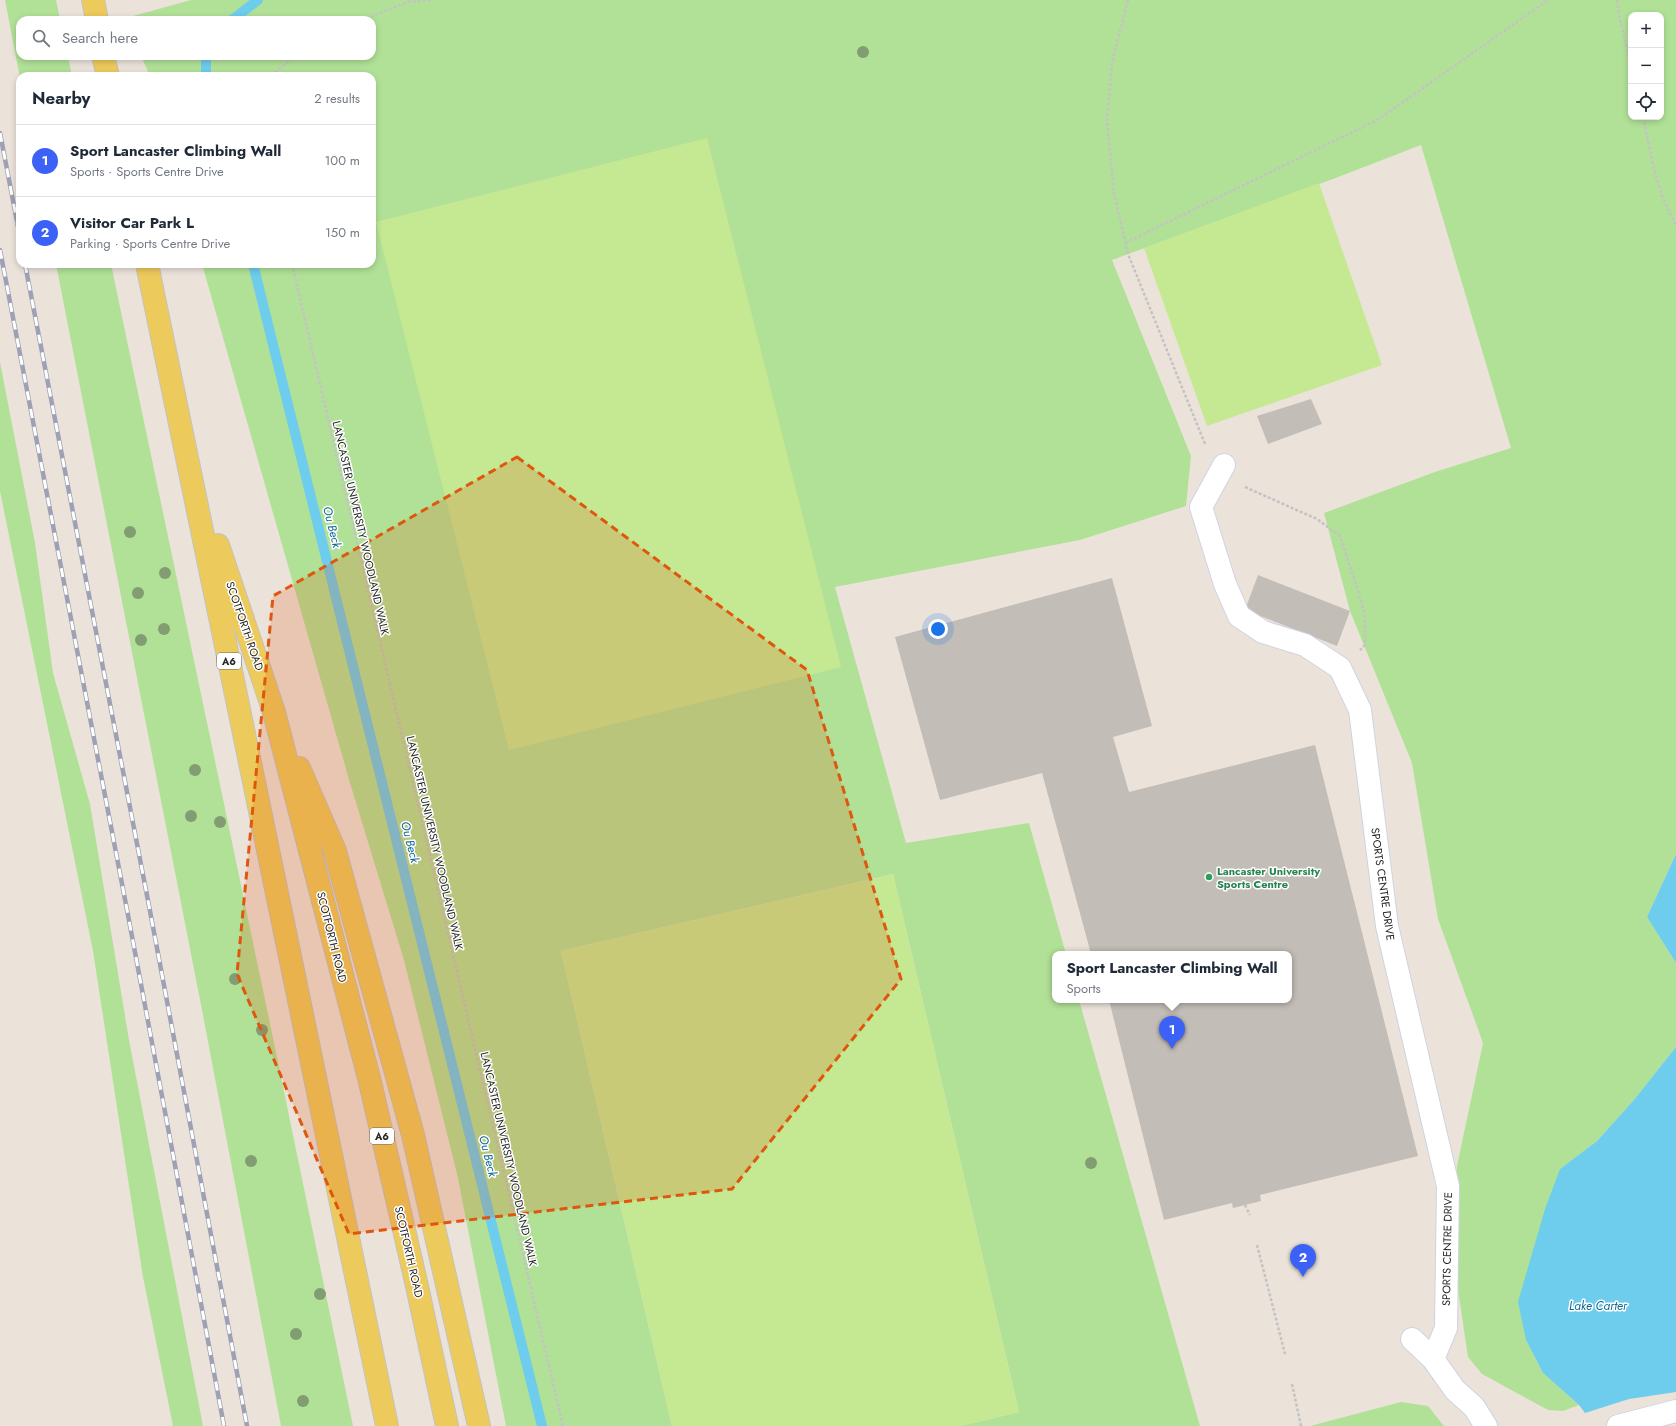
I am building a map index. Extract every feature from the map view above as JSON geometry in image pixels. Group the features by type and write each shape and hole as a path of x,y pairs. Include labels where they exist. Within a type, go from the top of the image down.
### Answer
{"main road":[{"path":"93,0 96,16"},
{"path":"104,60 107,72"},
{"name":"SCOTFORTH ROAD","path":"148,268 387,1426"},
{"name":"SCOTFORTH ROAD","path":"188,457 274,712 370,1082 418,1286 447,1426"},
{"path":"274,712 324,822 335,851 413,1135 479,1426"}],"street":[{"path":"1221,470 1201,507 1225,584 1239,616 1263,632 1305,645 1340,668"},
{"name":"SPORTS CENTRE DRIVE","path":"1340,668 1360,710 1387,926 1448,1186 1446,1328 1433,1359"},
{"path":"1412,1339 1433,1359 1455,1390 1474,1407 1486,1426"},
{"path":"1618,1426 1676,1411"}],"path":[{"path":"371,16 408,2 432,0"},
{"path":"1128,0 1112,63 1107,121 1114,193 1125,243 1134,270 1221,470 1317,519 1340,536 1365,616 1365,645 1340,668"},
{"path":"1125,243 1379,119 1548,0"},
{"path":"1617,0 1619,16 1628,54"},
{"path":"276,72 290,60"},
{"path":"1644,120 1653,165 1662,196 1676,226"},
{"name":"LANCASTER UNIVERSITY WOODLAND WALK","path":"293,268 563,1426"},
{"path":"1245,1205 1250,1215"},
{"path":"1257,1245 1285,1354"},
{"path":"1292,1384 1301,1426"}],"highlighted area":[{"path":"517,457 807,670 901,979 732,1189 349,1234 237,974 273,596"}],"green space":[{"path":"5,0 56,0 59,16 16,16 16,57"},
{"path":"191,0 1676,0 1676,854 1647,917 1676,963 1676,1047 1633,1101 1597,1141 1560,1169 1526,1340 1543,1373 1579,1405 1563,1411 1548,1410 1482,1374 1468,1357 1457,1283 1457,1166 1483,1043 1438,919 1412,763 1350,611 1324,513 1435,472 1511,448 1421,145 1112,260 1191,456 1186,506 1080,540 835,587 906,843 1029,823 1065,951 1052,951 1052,1003 1080,1003 1200,1426 960,1426 1019,1412 893,874 561,951 672,1426 506,1426 458,1178 404,960 350,783 203,268 376,268 376,72 148,72 143,60 376,60 376,16 133,16"},
{"path":"17,60 69,60 71,72 19,72"},
{"path":"707,138 841,667 509,750 376,222"},
{"path":"1319,183 1382,365 1207,426 1144,248"},
{"path":"57,268 112,268 353,1426 281,1426 202,1010"},
{"path":"0,362 35,543 53,673 90,804 129,1040 203,1426 173,1426 143,1277 93,951 0,491"},
{"path":"893,874 1019,1412 960,1426 672,1426 561,951"},
{"path":"1401,1402 1428,1406 1444,1426 1310,1426"}],"water":[{"path":"1676,854 1676,963 1647,917"},
{"name":"Lake Carter","path":"1676,1047 1676,1392 1629,1399 1585,1413 1579,1405 1543,1373 1526,1340 1518,1302 1545,1209 1560,1169 1597,1141 1633,1101"}],"building":[{"path":"1311,399 1322,424 1268,444 1257,416"},
{"path":"1258,575 1350,611 1337,646 1245,610"},
{"name":"Lancaster University Sports Centre","path":"1112,578 1152,726 1113,737 1129,792 1315,745 1418,1156 1260,1195 1261,1201 1233,1208 1232,1203 1164,1220 1110,1003 1292,1003 1292,951 1090,951 1042,773 940,800 895,637"}],"waterway":[{"name":"Ou Beck","path":"237,16 258,0"},
{"name":"Ou Beck","path":"206,60 206,72"},
{"name":"Ou Beck","path":"254,268 542,1426"}],"railway":[{"path":"0,133 16,216"},
{"path":"0,250 128,915 224,1426"},
{"path":"26,268 150,911 247,1426"}],"place":[{"name":"Lancaster University Sports Centre","path":"1209,877"},
{"name":"Sport Lancaster Climbing Wall","path":"1172,1049"},
{"name":"Visitor Car Park L","path":"1303,1277"}]}
